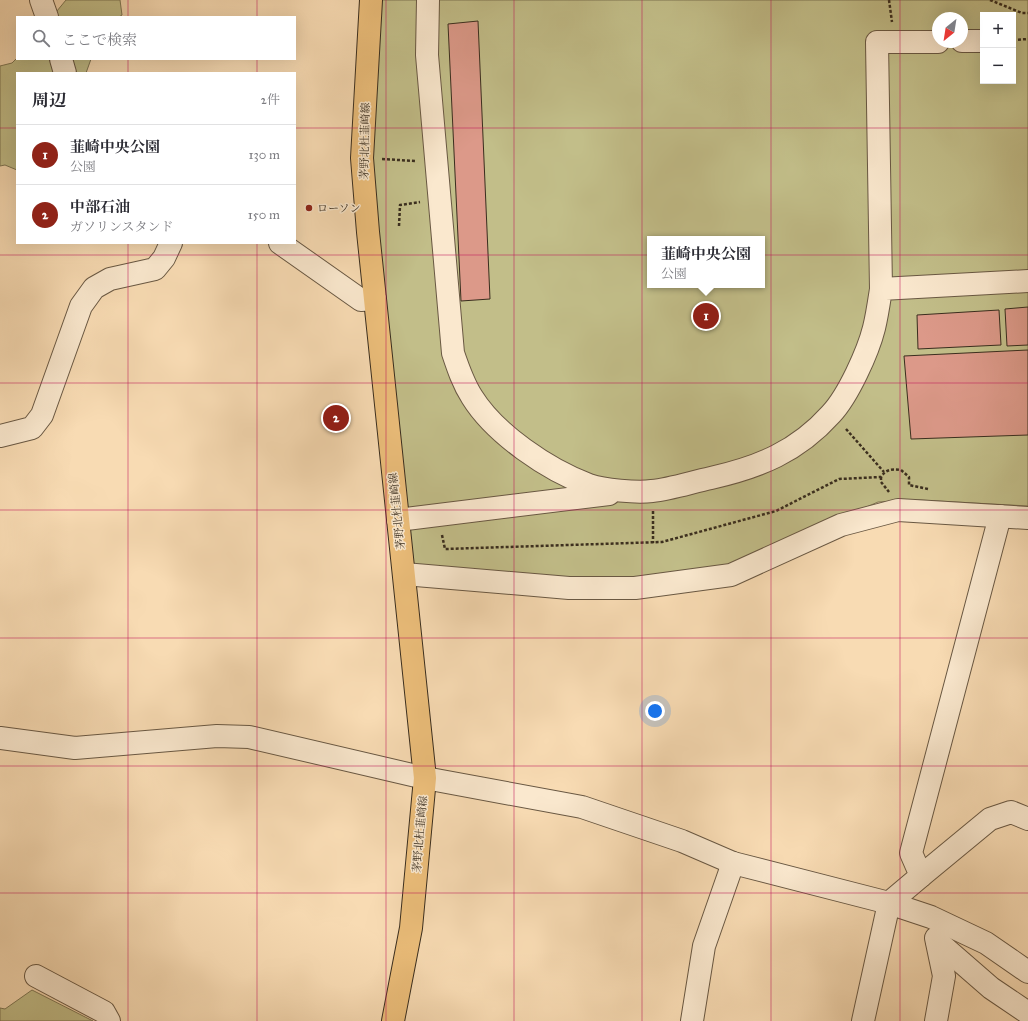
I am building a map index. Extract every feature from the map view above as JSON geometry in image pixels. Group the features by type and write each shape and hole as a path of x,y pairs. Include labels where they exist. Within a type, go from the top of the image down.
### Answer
{"main road":[{"name":"茅野北杜韮崎線","path":"371,0 362,158 375,299 425,778 411,928 393,1021"}],"street":[{"path":"41,0 47,16"},
{"path":"428,0 427,55 438,200 453,353 460,374 473,398 497,427 542,462 590,485 631,491"},
{"path":"968,41 980,41"},
{"path":"398,520 631,491 652,491 746,470 773,459 820,426 833,413 859,368 874,329 881,290 877,42 932,42"},
{"path":"60,60 65,72"},
{"path":"0,436 32,428 42,415 81,306 94,288 110,279 156,269 164,258 171,244"},
{"path":"281,244 361,300 375,299"},
{"path":"881,290 1028,281"},
{"path":"404,574 568,588 635,588 731,575 841,525 898,510 1028,518"},
{"path":"922,876 911,853 1000,516"},
{"path":"0,738 75,748 125,746 217,736 249,737 425,778 582,807 682,841 733,863 889,903 931,917 986,944 1028,972"},
{"path":"863,1021 889,903 990,819 1012,812 1028,819"},
{"path":"692,1021 704,946 733,863"},
{"path":"931,917 944,976 936,1021"},
{"path":"937,941 991,988 1028,1013"},
{"path":"36,976 104,1012 110,1021"}],"path":[{"path":"990,0 1022,13 1028,13"},
{"path":"1016,40 1028,39"},
{"path":"362,158 436,163"},
{"path":"399,226 400,205 438,200"},
{"path":"833,413 884,472"},
{"path":"438,515 444,549 662,542 776,511 839,479 881,477 884,472 890,469 901,470 909,477 909,485 931,490"},
{"path":"652,491 653,542"}],"shaded area":[{"path":"66,0 120,0 122,15 120,16 53,16"},
{"path":"380,0 1028,0 1028,506 920,500 878,502 731,565 655,576 617,579 565,578 412,566 369,169"},
{"path":"16,59 91,60 86,72 16,72 16,170 5,165 0,166 0,66 12,63"},
{"path":"32,990 93,1021 0,1021 0,1008 5,1009"}],"building":[{"path":"478,21 490,299 461,301 448,24"},
{"path":"1028,307 1028,345 1007,346 1005,309"},
{"path":"999,310 1001,345 918,349 917,315"},
{"path":"1028,350 1028,435 911,439 904,356"}],"place":[{"name":"ローソン","path":"309,208"},
{"name":"韮崎中央公園","path":"706,316"},
{"name":"中部石油","path":"336,418"}]}
